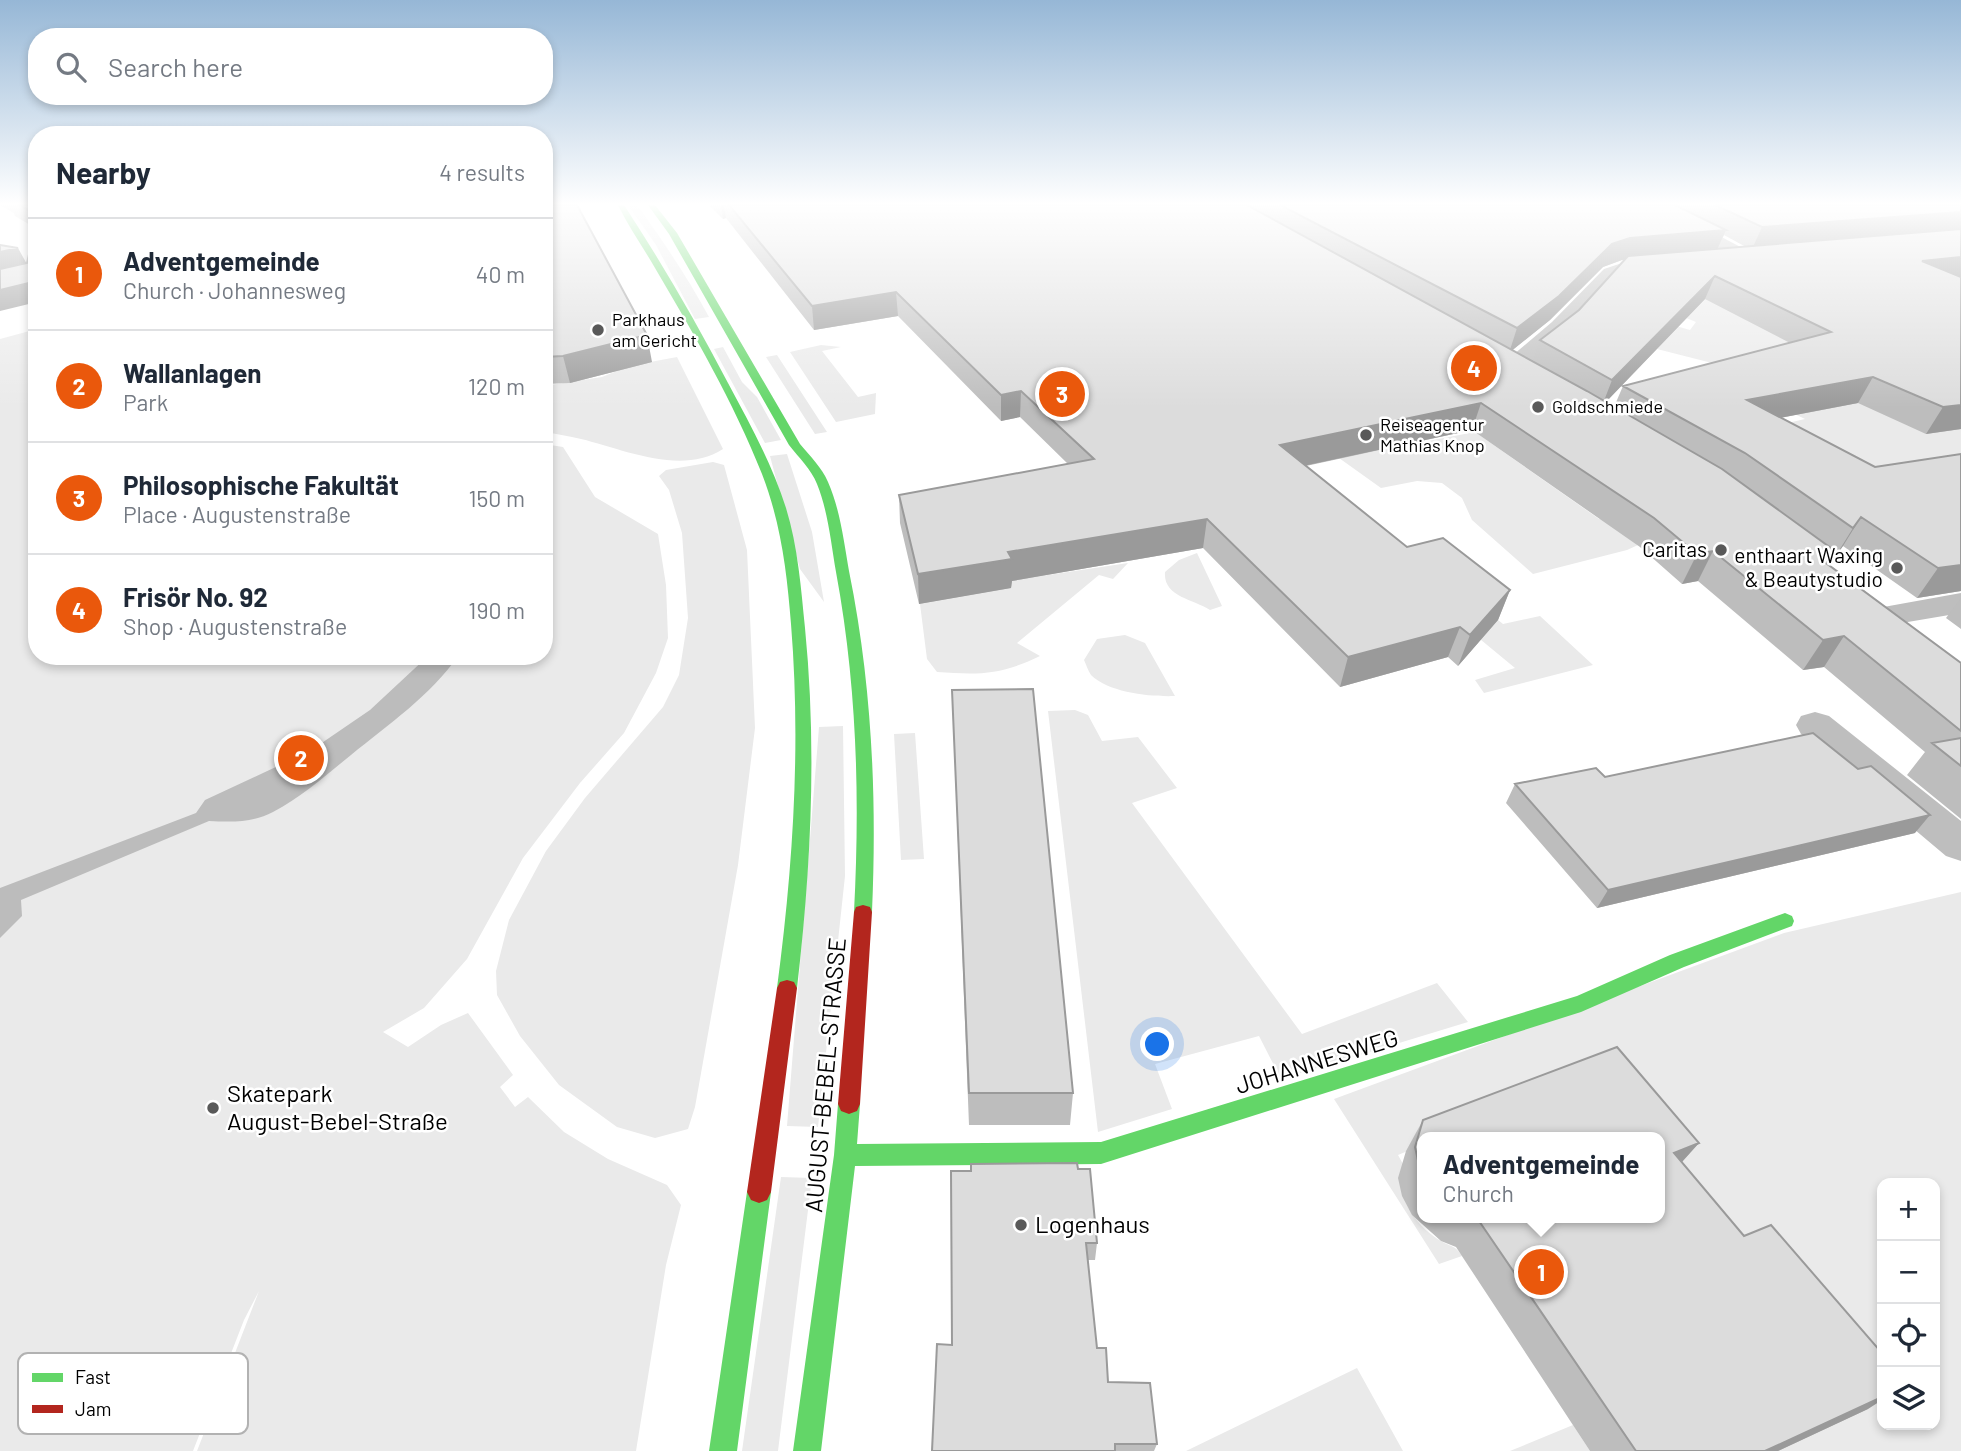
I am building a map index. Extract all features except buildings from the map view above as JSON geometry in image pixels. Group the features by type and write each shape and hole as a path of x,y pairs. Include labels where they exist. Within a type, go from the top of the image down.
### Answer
{"main road":[{"name":"AUGUST-BEBEL-STRASSE","path":"664,273 764,464 781,511 813,705 797,914 723,1451"},
{"name":"AUGUST-BEBEL-STRASSE","path":"696,273 795,445 819,475 831,516 850,605 867,853 845,1154 807,1451"},
{"name":"JOHANNESWEG","path":"845,1154 1101,1153 1581,1003 1677,961 1785,921"}],"street":[{"path":"1511,366 1560,327 1612,273"},
{"path":"1920,638 1879,607 1961,603"},
{"path":"1815,725 1961,845"}],"shaded area":[{"path":"671,273 683,273 709,317 695,319"},
{"path":"1721,291 1961,384 1961,515 1745,433 1805,419 1776,405 1716,364 1657,349 1676,326 1690,330 1696,322 1674,313"},
{"path":"28,331 28,665 553,665 553,445 563,447 595,497 658,534 666,585 668,638 656,673 624,733 580,783 523,858 467,959 424,1008 383,1032 408,1047 441,1025 468,1013 513,1075 500,1087 515,1107 528,1097 564,1132 608,1159 667,1185 681,1205 666,1265 636,1451 197,1451 204,1434 248,1434 248,1353 235,1353 259,1291 231,1353 18,1353 18,1434 200,1434 193,1451 0,1451 0,339"},
{"path":"821,345 841,347 822,351 858,397 876,393 875,414 836,422 790,352"},
{"path":"723,347 742,382 757,397 781,440 765,443 714,349"},
{"path":"777,355 827,432 815,434 766,357"},
{"path":"677,357 723,449 707,457 671,460 633,454 553,434 553,385 602,377 629,366"},
{"path":"1475,432 1599,519 1632,512 1660,535 1627,550 1533,574 1472,520 1462,498 1442,483 1417,481 1381,488 1339,458"},
{"path":"787,454 812,532 824,602 800,569 770,456"},
{"path":"713,462 724,465 747,550 755,728 738,865 695,1107 688,1129 655,1138 617,1127 559,1085 520,1036 497,995 496,971 509,920 546,851 585,798 663,707 679,675 688,618 682,533 669,490 659,476 666,470"},
{"path":"1197,553 1222,606 1210,610 1180,596 1169,587 1165,572 1179,560"},
{"path":"1128,563 1113,579 1099,575 1017,643 1040,656 1014,667 978,673 937,672 927,659 920,604 1011,588 1007,581"},
{"path":"1460,589 1503,624 1540,616 1593,665 1484,693 1475,680 1515,668 1429,597"},
{"path":"1125,635 1145,643 1175,696 1143,695 1119,690 1091,675 1084,660 1097,639"},
{"path":"418,665 451,665 408,709 294,800 273,812 250,820 209,821 21,900 22,916 0,938 0,888 196,813 205,800 310,751 370,710"},
{"path":"1075,710 1088,715 1102,741 1138,737 1177,788 1132,803 1302,1034 1437,983 1468,1022 1281,1079 1259,1036 1155,1064 1172,1109 1098,1132 1048,711"},
{"path":"843,726 845,876 818,1127 787,1126 819,727"},
{"path":"915,733 924,859 901,860 894,734"},
{"path":"1961,892 1961,1451 1778,1451 1665,1150 1665,1132 1417,1132 1417,1147 1398,1155 1403,1164 1401,1186 1408,1208 1417,1223 1455,1248 1462,1256 1439,1264 1334,1099 1784,933"},
{"path":"781,1177 812,1178 778,1451 742,1451"},
{"path":"1357,1368 1403,1451 1186,1451"},
{"path":"1573,1425 1590,1451 1510,1451"}],"traffic: fast":[{"path":"662,273 761,457 786,534 804,707 804,801 798,895 787,988"},
{"path":"696,273 795,445 816,470 826,492 848,596 860,686 866,776 863,912"},
{"path":"845,1155 1101,1153 1581,1003 1677,961 1785,921"},
{"path":"807,1451 845,1155 849,1104"},
{"path":"723,1451 759,1192"}],"traffic: jam":[{"path":"849,1104 863,912"},
{"path":"759,1192 787,988"}],"place":[{"name":"Parkhaus am Gericht","path":"598,330"},
{"name":"Frisör No. 92","path":"1474,368"},
{"name":"Philosophische Fakultät","path":"1062,394"},
{"name":"Goldschmiede","path":"1538,407"},
{"name":"Reiseagentur Mathias Knop","path":"1366,435"},
{"name":"Caritas","path":"1721,550"},
{"name":"enthaart Waxing & Beautystudio","path":"1897,568"},
{"name":"Wallanlagen","path":"301,758"},
{"name":"Skatepark August-Bebel-Straße","path":"213,1108"},
{"name":"Logenhaus","path":"1021,1225"},
{"name":"Adventgemeinde","path":"1541,1272"}]}
